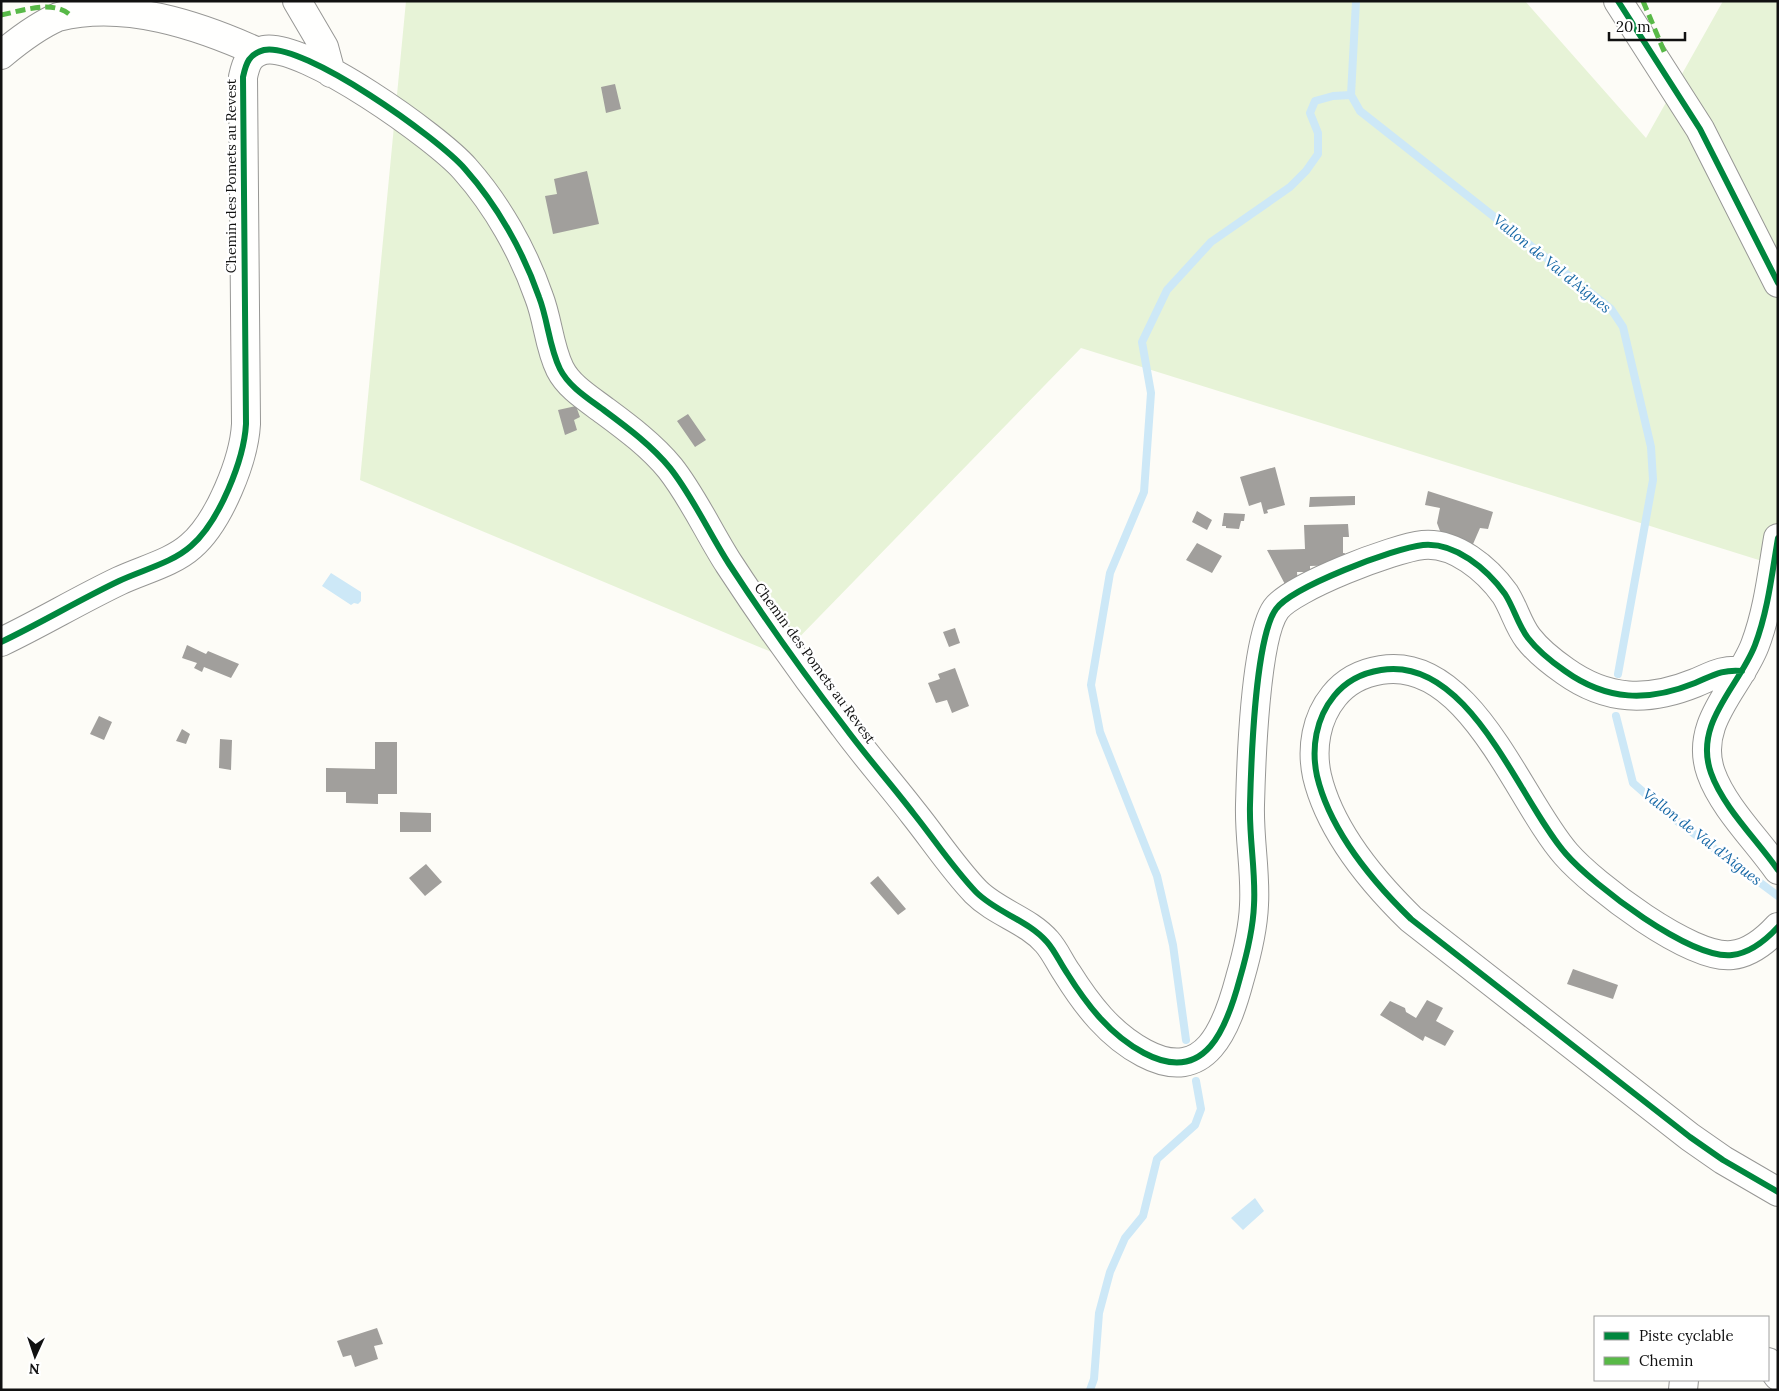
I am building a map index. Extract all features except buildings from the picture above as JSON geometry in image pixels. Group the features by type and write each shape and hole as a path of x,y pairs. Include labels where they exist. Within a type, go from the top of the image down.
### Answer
{"street":[{"path":"297,1 324,47 331,73"},
{"path":"1618,1 1700,129 1778,284"},
{"path":"1,55 36,28 59,16 87,9 117,7 142,9 202,27 258,52"},
{"name":"Chemin des Pomets au Revest","path":"1,642 45,621 110,585 172,558 189,548 210,525 237,468 244,445 246,424 243,77 247,62 258,52 277,50 295,55 331,73 403,117 443,147 462,165 496,211 520,254 542,304 558,366 564,376 576,389 641,439 672,471 746,590 845,729 964,877 988,903 1043,937 1086,1003 1116,1033 1148,1056 1176,1064 1183,1063 1201,1054 1221,1033 1234,1000 1247,954 1254,911 1250,805 1254,728 1260,672 1271,620 1275,610 1289,598 1378,558 1416,546 1437,545 1462,554 1484,572 1503,592 1524,633 1534,646 1563,670 1596,689 1609,694 1646,695 1681,688 1723,670 1742,670"},
{"path":"1778,538 1762,622 1755,646 1712,721 1708,736 1708,764 1721,793 1778,870"},
{"path":"1778,927 1762,942 1741,953 1730,956 1704,950 1682,940 1600,887 1565,853 1498,748 1466,710 1434,680 1417,672 1402,669 1369,672 1346,684 1326,707 1320,719 1315,749 1315,767 1320,788 1349,846 1387,896 1411,918 1690,1137 1723,1160 1778,1192"},
{"path":"1769,1363 1778,1376"}],"green space":[{"path":"406,1 1525,1 1646,138 1723,1 1778,1 1778,566 1081,348 781,656 360,480"}],"water":[{"path":"331,573 361,592 361,601 358,604 354,603 351,605 322,586"},
{"path":"1255,1198 1264,1211 1243,1230 1231,1218"}],"waterway":[{"name":"Vallon de Val d'Aigues","path":"1356,1 1351,95 1360,111 1611,309 1623,327 1651,447 1653,480 1618,674"},
{"path":"1186,1040 1173,945 1157,876 1100,732 1091,685 1110,573 1144,492 1151,393 1142,342 1167,290 1211,242 1290,187 1306,171 1318,154 1318,133 1310,113 1315,101 1333,96 1351,95"},
{"name":"Vallon de Val d'Aigues","path":"1616,716 1633,783 1673,818 1778,896"},
{"path":"1090,1390 1094,1379 1099,1313 1110,1272 1125,1238 1143,1216 1157,1159 1195,1125 1201,1109 1196,1081"}],"marked path":[{"path":"1643,1 1666,56"},
{"path":"1,15 45,7 62,10 69,14"}],"cycle path":[{"path":"1618,1 1700,129 1778,283"},
{"path":"1,642 104,588 166,562 183,552 191,546 211,522 228,490 240,455 246,424 243,77 249,60 255,54 264,50 283,52 308,61 338,76 428,136 465,169 488,198 517,246 533,280 542,306 556,361 564,375 580,392 648,445 670,468 686,491 729,564 771,626 852,737 968,883 993,906 1039,934 1050,946 1091,1008 1120,1037 1144,1053 1165,1061 1183,1062 1198,1057 1210,1046 1220,1032 1235,997 1251,933 1253,914 1254,880 1250,805 1253,733 1259,673 1269,624 1276,609 1286,600 1322,580 1368,561 1409,548 1435,545 1458,553 1480,567 1505,594 1525,633 1536,647 1565,671 1596,688 1612,693 1644,695 1678,689 1723,672 1742,671"},
{"path":"1778,538 1769,592 1755,645 1748,661 1720,706 1713,722 1708,738 1707,755 1716,786 1732,811 1778,870"},
{"path":"1778,927 1758,945 1746,952 1732,955 1714,953 1693,946 1644,918 1598,884 1566,854 1548,830 1489,736 1466,708 1441,685 1413,671 1381,670 1367,673 1349,682 1339,691 1323,714 1316,734 1315,744 1315,765 1323,796 1342,835 1354,854 1396,904 1411,919 1690,1137 1723,1160 1778,1192"}]}
